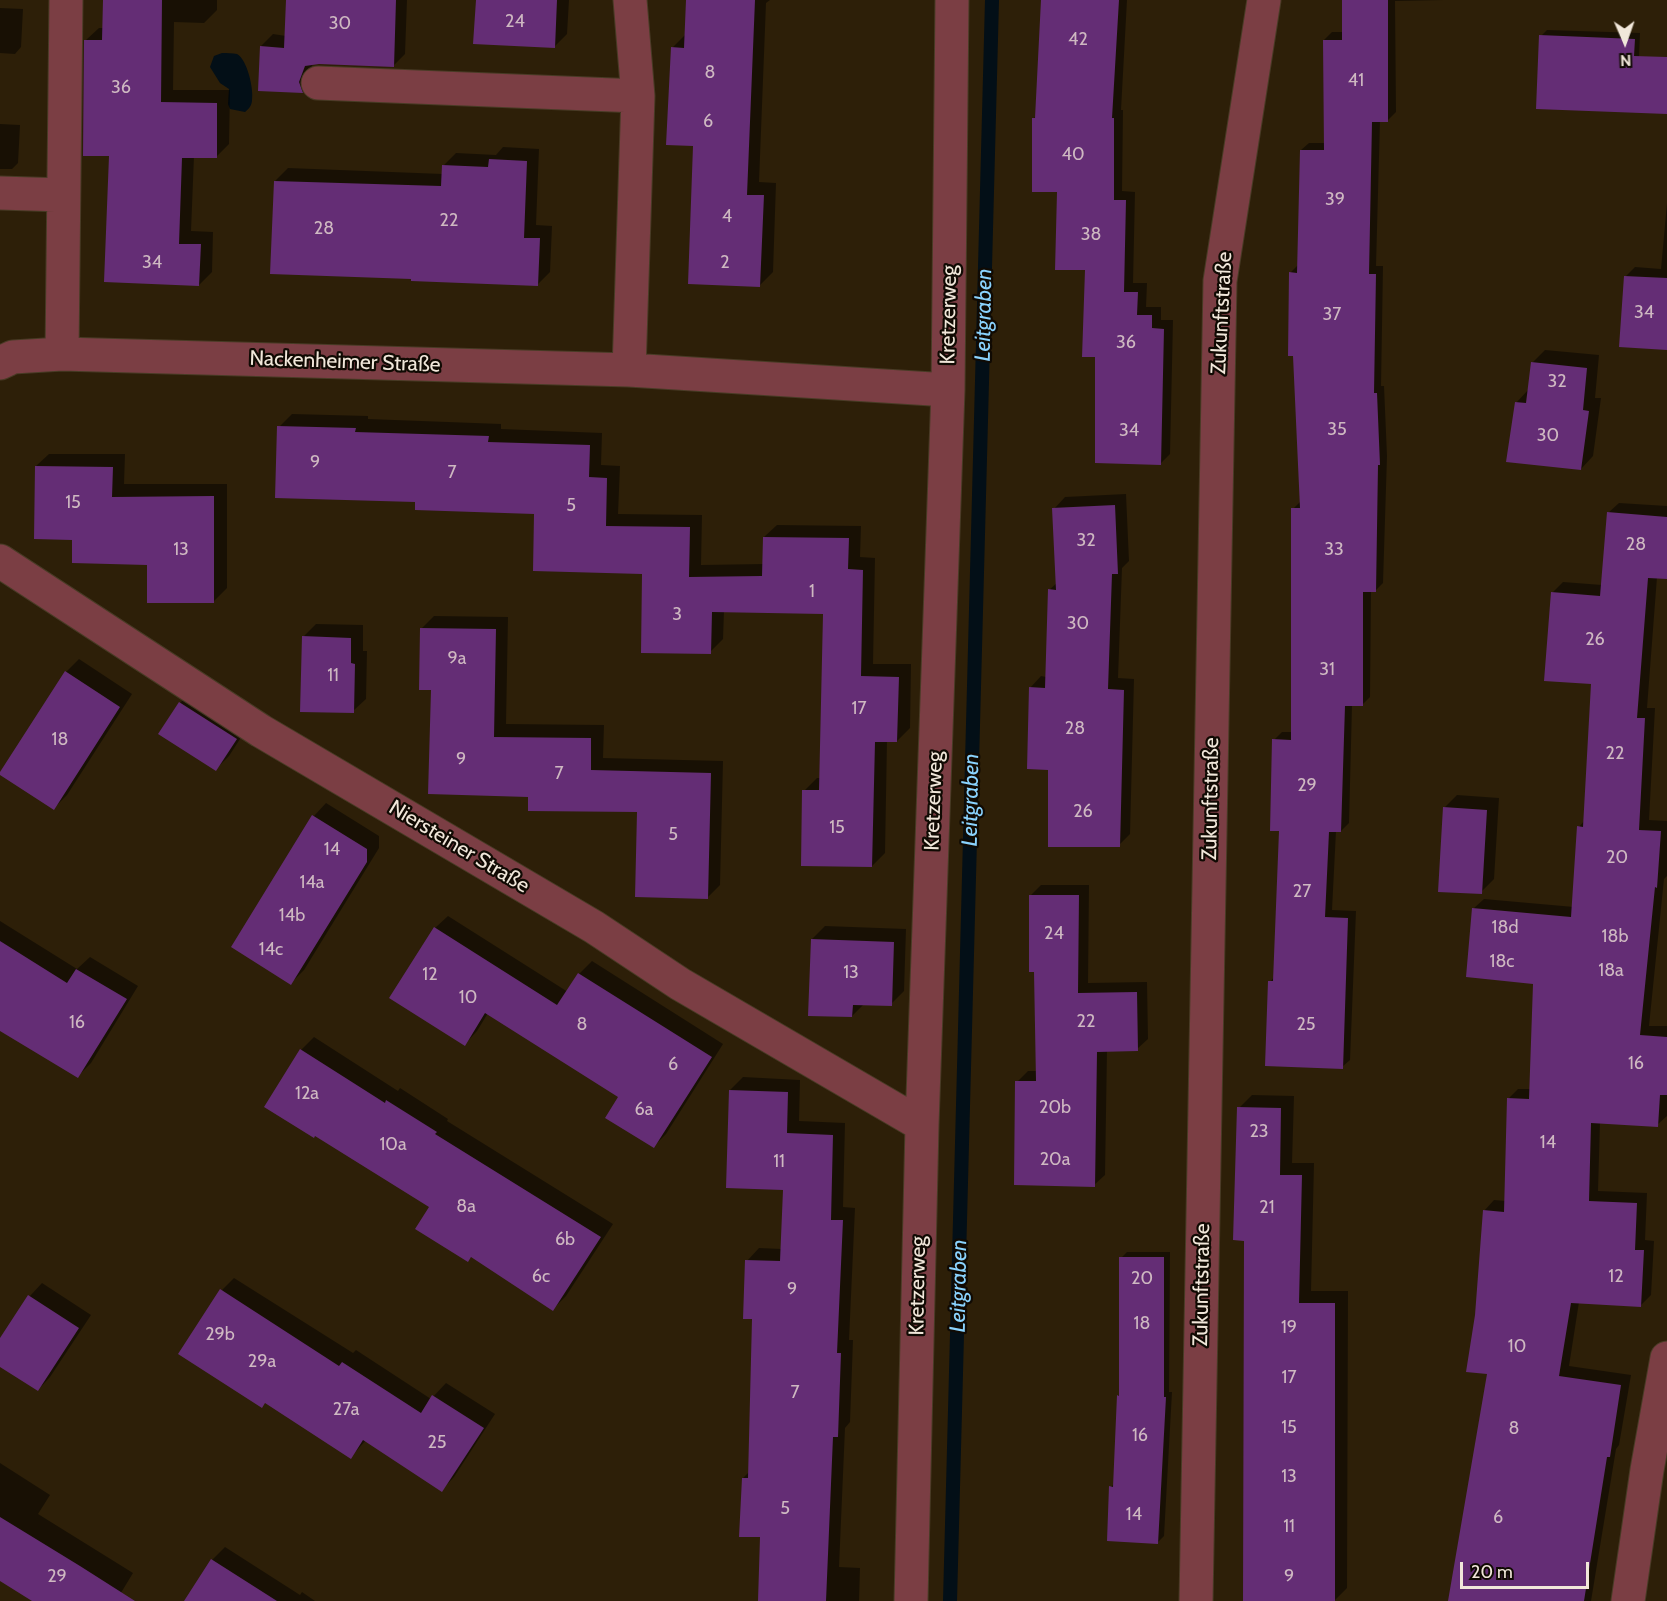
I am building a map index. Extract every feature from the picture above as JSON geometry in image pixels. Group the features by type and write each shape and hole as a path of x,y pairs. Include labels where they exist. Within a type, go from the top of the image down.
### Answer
{"street":[{"path":"62,354 66,0"},
{"path":"629,370 638,96 630,0"},
{"name":"Kretzerweg","path":"911,1601 922,1125 948,390 952,0"},
{"name":"Zukunftstraße","path":"1196,1601 1220,281 1264,0"},
{"path":"318,83 638,96"},
{"path":"0,193 63,195"},
{"name":"Nackenheimer Straße","path":"0,363 13,357 62,354 629,370 948,390"},
{"name":"Niersteiner Straße","path":"0,561 261,730 594,927 690,990 922,1125"},
{"path":"1628,1601 1647,1470 1667,1358"}],"shaded area":[{"path":"222,53 237,54 247,68 251,82 252,102 245,112 230,109 229,89 220,83 210,67 214,56"}],"building":[{"path":"103,0 162,0 161,102 217,103 217,158 182,158 179,244 201,244 199,286 104,282 109,156 83,156 84,40 102,40"},
{"path":"286,0 396,0 394,67 319,64 305,66 299,82 303,93 258,91 260,46 284,48"},
{"path":"476,0 557,0 555,48 473,44"},
{"path":"686,0 755,0 747,195 764,195 760,287 688,284 693,146 666,145 671,47 684,48"},
{"path":"1041,0 1119,0 1112,118 1114,118 1114,200 1126,200 1124,292 1138,292 1137,315 1152,315 1152,328 1164,329 1161,465 1095,463 1095,357 1082,357 1085,270 1055,270 1057,192 1032,192 1032,118 1035,118"},
{"path":"1342,0 1388,0 1388,122 1372,122 1369,274 1376,274 1374,393 1377,393 1380,465 1378,465 1376,592 1363,592 1363,706 1345,706 1341,832 1329,832 1325,917 1348,918 1343,1069 1265,1066 1268,981 1273,981 1279,831 1270,831 1272,739 1291,740 1291,508 1300,508 1293,356 1288,356 1289,272 1297,273 1300,150 1324,150 1323,40 1342,40"},
{"path":"1539,35 1635,39 1634,56 1667,57 1667,114 1536,109"},
{"path":"489,159 527,161 524,238 540,238 538,286 270,274 274,181 441,186 442,165 488,167"},
{"path":"1624,276 1667,278 1667,350 1619,347"},
{"path":"1531,362 1587,368 1583,410 1589,411 1581,470 1506,462 1515,402 1526,403"},
{"path":"277,426 356,428 355,432 489,436 488,442 590,445 589,477 607,478 606,526 690,527 689,577 762,576 763,537 849,538 848,569 863,570 861,676 899,677 897,742 875,742 872,867 801,866 802,790 819,790 823,614 712,612 711,654 641,653 642,574 533,571 534,514 415,510 415,502 275,498"},
{"path":"35,466 113,467 112,497 214,496 214,603 147,603 147,565 72,563 72,540 34,539"},
{"path":"1115,505 1118,574 1112,574 1108,689 1124,690 1120,847 1048,847 1048,770 1027,769 1029,687 1045,688 1048,589 1056,590 1052,508"},
{"path":"1607,512 1667,517 1667,579 1648,578 1637,718 1645,718 1639,830 1661,831 1657,888 1655,887 1640,1035 1667,1037 1667,1095 1660,1095 1658,1127 1591,1123 1589,1201 1637,1203 1635,1250 1644,1250 1641,1307 1571,1303 1559,1376 1621,1385 1584,1601 1448,1601 1487,1374 1466,1372 1475,1315 1483,1210 1504,1212 1507,1098 1529,1099 1533,984 1466,977 1472,908 1571,917 1577,826 1583,827 1591,684 1544,681 1551,592 1600,596"},
{"path":"420,628 496,629 494,737 591,738 591,770 711,773 708,899 635,897 637,812 528,811 528,797 428,794 431,690 419,690"},
{"path":"302,636 351,638 351,663 355,664 354,713 300,712"},
{"path":"65,671 120,707 54,810 0,775 0,772"},
{"path":"179,702 237,739 216,771 158,734"},
{"path":"1443,807 1487,810 1482,894 1438,892"},
{"path":"312,815 367,849 367,862 291,985 231,947"},
{"path":"1029,895 1079,895 1078,993 1137,992 1138,1051 1097,1052 1095,1187 1014,1185 1015,1081 1036,1081 1034,972 1029,972"},
{"path":"434,927 557,1005 578,973 712,1057 654,1148 605,1118 618,1097 485,1013 465,1046 389,998"},
{"path":"811,939 894,942 892,1006 853,1005 852,1017 808,1016"},
{"path":"0,941 67,983 76,969 127,999 78,1078 0,1031"},
{"path":"300,1049 385,1103 386,1100 437,1132 435,1134 601,1237 553,1311 471,1257 468,1262 415,1229 429,1207 264,1107"},
{"path":"729,1090 788,1092 787,1133 833,1135 831,1220 843,1220 837,1353 841,1353 838,1437 833,1437 826,1601 758,1601 760,1537 739,1537 742,1478 748,1478 752,1319 743,1319 745,1260 780,1261 783,1190 726,1188"},
{"path":"1237,1107 1281,1108 1280,1175 1302,1175 1299,1303 1335,1303 1335,1601 1243,1601 1244,1241 1233,1240"},
{"path":"1119,1257 1164,1257 1164,1397 1166,1397 1158,1544 1107,1541 1109,1486 1113,1487 1117,1395 1119,1396"},
{"path":"220,1289 339,1366 342,1362 421,1413 432,1395 484,1428 442,1492 363,1440 351,1459 265,1403 262,1408 178,1354"},
{"path":"28,1295 79,1328 38,1391 0,1367 0,1338"},
{"path":"0,1517 135,1601 32,1601 0,1581"},
{"path":"211,1559 277,1601 184,1601"}],"waterway":[{"name":"Leitgraben","path":"950,1601 992,0"}]}
